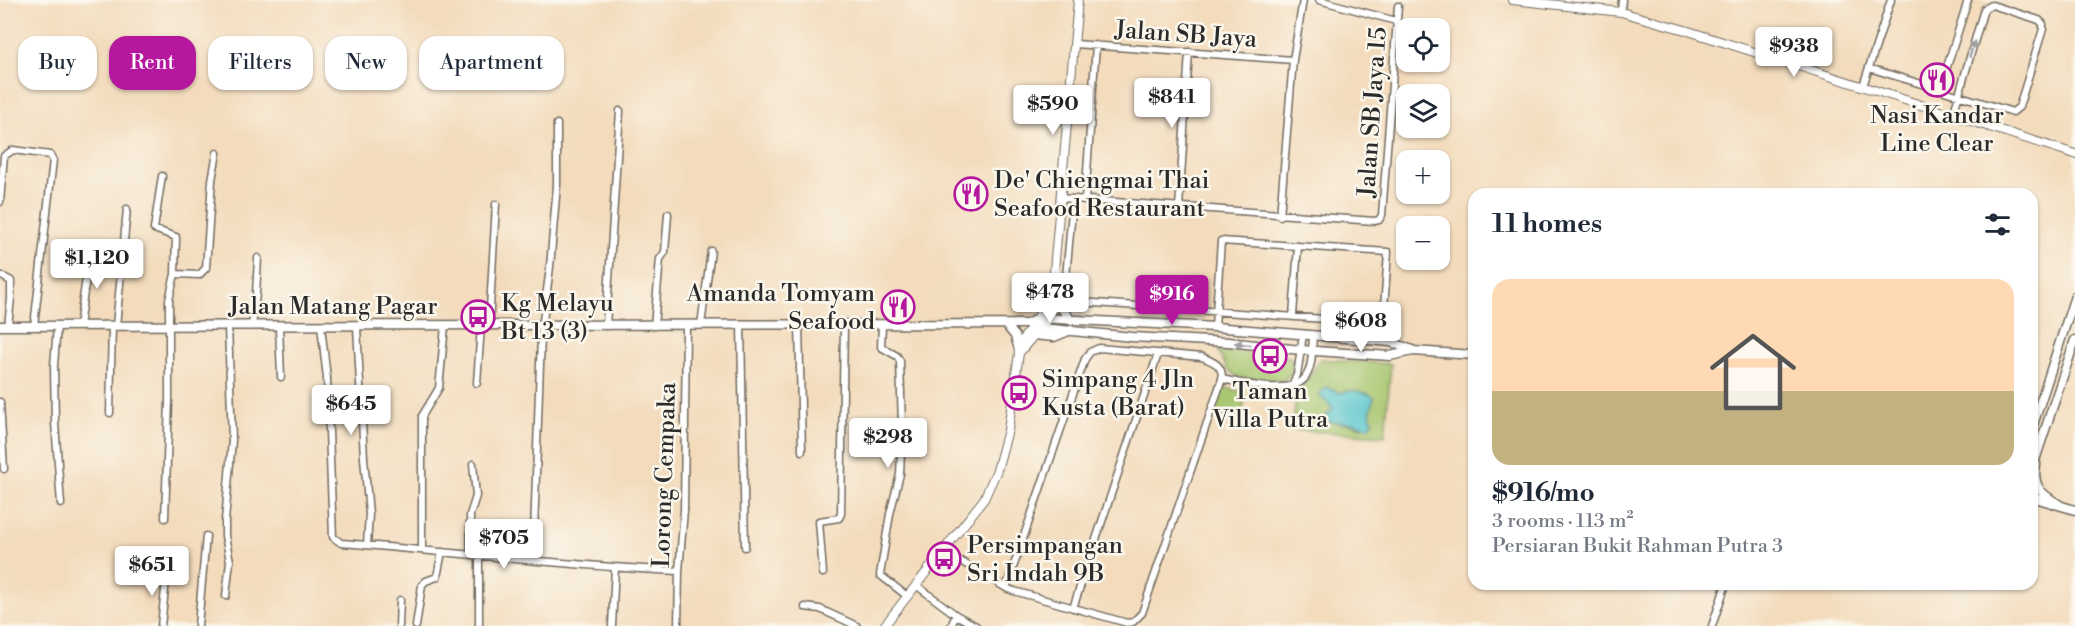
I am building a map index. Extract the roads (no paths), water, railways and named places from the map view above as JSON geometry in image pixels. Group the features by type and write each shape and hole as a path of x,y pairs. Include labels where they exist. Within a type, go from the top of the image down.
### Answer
{"main road":[{"path":"1053,290 1062,309 1071,320"},
{"path":"2038,410 2075,296"},
{"path":"1033,329 1038,318 1215,327 1391,342 1413,351 1468,354"},
{"path":"1124,322 1136,331 1132,337"},
{"name":"Jalan Matang Pagar","path":"4,326 1006,325 1033,329 1054,337 1071,330 1132,337 1228,342 1390,356 1413,351"},
{"path":"1006,325 1015,336 1019,350"},
{"path":"2038,452 2075,340"},
{"path":"2038,484 2047,497 2060,505"},
{"path":"2038,499 2075,510"}],"street":[{"path":"884,626 984,499 993,479 1008,430 1019,350 1033,329 1048,318 1053,290 1052,275 1078,0"},
{"path":"1060,198 1280,216 1293,60 1303,0"},
{"path":"1319,0 1396,21"},
{"path":"1512,0 1621,12 1685,30 2075,154"},
{"path":"1621,12 1622,0"},
{"path":"1863,86 1892,0"},
{"path":"1940,89 1968,0"},
{"path":"1869,68 1959,94 2013,112 2019,107 2043,29 2043,24 2039,20 1992,5 1984,9 1959,94 1953,115"},
{"name":"Jalan SB Jaya 15","path":"1396,18 1398,6"},
{"name":"Jalan SB Jaya 15","path":"1280,216 1374,222 1382,215 1396,21"},
{"name":"Jalan SB Jaya","path":"1075,44 1293,60"},
{"path":"1085,200 1096,45"},
{"path":"1179,208 1189,52"},
{"path":"606,326 620,111"},
{"path":"533,560 542,336 556,185 558,124"},
{"path":"0,202 4,156 13,150 50,155 53,160 34,326"},
{"path":"175,274 199,275 206,268 212,180 217,153"},
{"path":"162,176 154,229 176,237 175,274 169,300 169,401 165,518"},
{"path":"1073,200 1065,288 1071,297 1080,302 1216,311 1293,316 1383,323 1388,252 1221,241 1216,311 1215,327"},
{"path":"477,383 485,326 496,204"},
{"path":"110,413 114,326 127,209"},
{"path":"654,326 660,259 665,252 668,214"},
{"path":"1058,224 1070,225"},
{"path":"1293,316 1298,246"},
{"path":"701,325 711,250"},
{"path":"79,326 90,251"},
{"path":"252,326 258,258"},
{"path":"0,275 11,281 11,299 4,326"},
{"path":"1038,318 1052,275"},
{"name":"Lorong Cempaka","path":"678,626 679,571 684,510 686,325"},
{"path":"741,325 745,547"},
{"path":"800,325 802,451"},
{"path":"823,573 819,521 839,518 841,514 844,325"},
{"path":"57,326 54,366 55,411 61,504"},
{"path":"226,596 230,561 225,536 225,521 232,441 228,326"},
{"path":"279,326 281,377"},
{"path":"321,326 327,378 333,537 336,541 478,556 679,571"},
{"path":"422,550 422,416 439,388 445,326"},
{"path":"882,326 881,347 897,356 900,361 902,427 900,474 890,514 880,575 908,596"},
{"path":"357,327 369,514 367,545"},
{"path":"1292,386 1298,375 1303,335"},
{"path":"1222,379 1279,387 1292,386 1305,378 1310,367 1313,336"},
{"path":"957,559 1006,588 1127,623 1133,622 1142,613 1222,379 1223,372 1215,362 1202,357 1099,348 1090,352 1085,359 1006,588"},
{"path":"1073,608 1158,354"},
{"path":"0,402 4,469"},
{"path":"471,555 470,515 476,496 473,464"},
{"path":"198,626 206,536"},
{"path":"416,626 422,585 437,577 442,552"},
{"path":"478,556 479,626"},
{"path":"612,626 615,567"},
{"path":"161,626 167,571"},
{"path":"916,585 956,615 976,626"},
{"path":"1712,626 1724,590"},
{"path":"399,626 400,600"},
{"path":"805,607 820,609 856,626"},
{"path":"951,626 956,615"}],"water":[{"path":"1326,387 1339,393 1357,391 1374,397 1370,414 1373,422 1369,427 1323,419 1333,409 1319,395"}],"place":[{"name":"Nasi Kandar Line Clear","path":"1937,80"},
{"name":"De' Chiengmai Thai Seafood Restaurant","path":"971,194"},
{"name":"Amanda Tomyam Seafood","path":"898,307"},
{"name":"Kg Melayu Bt 13 (3)","path":"478,317"},
{"name":"Taman Villa Putra","path":"1270,356"},
{"name":"Simpang 4 Jln Kusta (Barat)","path":"1019,393"},
{"name":"Persimpangan Sri Indah 9B","path":"944,559"}]}
